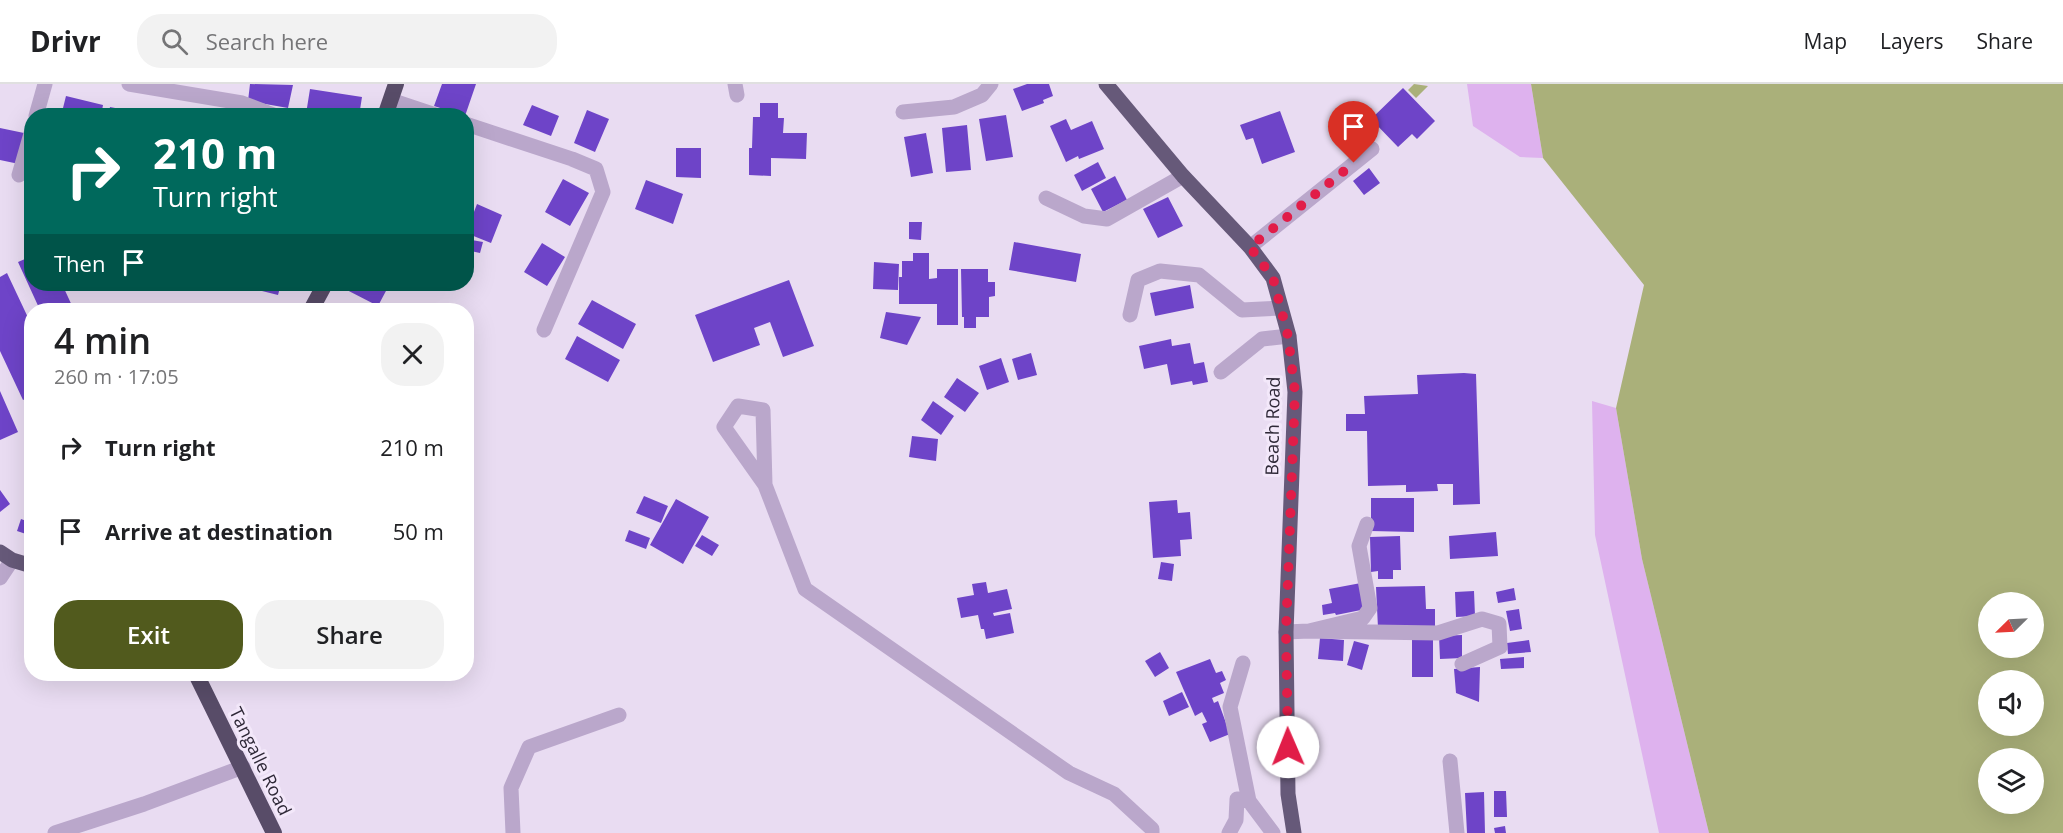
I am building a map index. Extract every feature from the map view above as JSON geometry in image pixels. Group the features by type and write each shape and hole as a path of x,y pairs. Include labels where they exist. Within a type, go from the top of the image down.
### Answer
{"highway":[{"name":"Tangalle Road","path":"200,681 274,833"}],"main road":[{"name":"Beach Road","path":"1106,84 1183,176 1250,247 1273,278 1281,308 1288,336 1295,392 1286,632 1288,794 1294,833"},
{"path":"6,556 24,563"}],"street":[{"path":"38,108 45,84"},
{"path":"129,84 242,103 255,108"},
{"path":"903,112 954,107 982,95 991,84"},
{"path":"391,100 415,108"},
{"path":"474,127 596,169 603,192 544,330"},
{"path":"1250,247 1372,149"},
{"path":"19,175 24,158"},
{"path":"1046,198 1084,216 1107,219 1183,176"},
{"path":"1130,315 1138,280 1160,272 1199,275 1242,310 1281,308"},
{"path":"1221,372 1262,339 1288,336"},
{"path":"765,485 763,410 738,406 724,427 765,485 805,589 1070,773 1114,794 1152,829 1152,833"},
{"path":"1309,631 1363,618 1370,608 1359,546 1366,524"},
{"path":"0,578 6,556"},
{"path":"1286,632 1438,633 1482,619 1498,624 1500,647 1462,664"},
{"path":"1243,663 1230,707 1249,801 1273,833"},
{"path":"513,833 511,788 530,747 619,715"},
{"path":"1450,761 1457,833"},
{"path":"55,833 144,804 243,767"},
{"path":"1228,833 1236,820 1237,799 1249,801"}],"sand":[{"path":"1467,84 1531,84 1543,158 1520,157 1473,126"},
{"path":"1592,401 1616,408 1642,559 1709,833 1659,833 1595,535"}],"shaded area":[{"path":"1414,84 1428,86 1416,98 1408,90"},
{"path":"1531,84 2063,84 2063,833 1709,833 1642,559 1616,408 1644,285 1543,158"}],"building":[{"path":"250,84 293,85 288,108 248,101"},
{"path":"442,84 476,84 468,108 434,106"},
{"path":"1027,84 1049,84 1053,96 1043,100 1044,103 1022,111 1013,89"},
{"path":"1403,88 1435,121 1417,139 1412,134 1398,147 1371,119"},
{"path":"310,89 362,97 360,108 307,108"},
{"path":"66,96 103,105 102,108 63,108"},
{"path":"760,103 778,103 778,118 784,118 783,133 807,133 806,159 771,158 771,176 749,175 749,148 752,148 753,117 760,117"},
{"path":"532,105 559,116 551,136 523,125"},
{"path":"587,110 609,119 595,152 574,143"},
{"path":"1280,111 1295,152 1262,164 1253,138 1246,140 1240,125"},
{"path":"1006,115 1013,157 986,161 979,119"},
{"path":"1066,119 1071,130 1092,121 1104,149 1066,162 1050,126"},
{"path":"967,125 971,170 946,172 942,128"},
{"path":"0,128 24,133 19,164 0,160"},
{"path":"926,133 933,173 911,177 904,137"},
{"path":"676,148 701,148 701,178 676,177"},
{"path":"1098,162 1106,178 1082,191 1074,175"},
{"path":"1369,168 1380,183 1364,195 1353,181"},
{"path":"1115,176 1127,200 1103,212 1091,189"},
{"path":"563,179 589,193 570,226 545,212"},
{"path":"646,180 683,194 673,224 635,209"},
{"path":"1168,197 1183,226 1158,238 1143,209"},
{"path":"477,204 502,215 491,243 474,236 474,212"},
{"path":"909,222 922,222 921,240 909,239"},
{"path":"474,240 483,242 480,253 474,252"},
{"path":"1014,242 1081,254 1076,282 1009,270"},
{"path":"542,243 565,257 547,286 524,272"},
{"path":"913,253 929,253 929,279 937,278 937,269 958,269 958,325 937,325 937,304 899,304 899,277 902,277 902,261 913,261"},
{"path":"24,259 24,275 18,262"},
{"path":"874,262 899,264 898,290 873,289"},
{"path":"961,269 988,269 988,282 995,282 995,296 989,297 989,317 976,317 976,328 964,328"},
{"path":"7,273 24,309 23,400 0,351 0,277"},
{"path":"789,280 814,346 783,357 770,322 754,328 760,345 713,362 695,315"},
{"path":"1190,285 1194,308 1155,316 1150,293"},
{"path":"31,291 65,291 71,303 37,303"},
{"path":"262,291 279,291 278,295"},
{"path":"349,291 386,291 380,303 372,303"},
{"path":"592,300 636,324 623,349 578,324"},
{"path":"886,312 921,317 907,345 880,338"},
{"path":"577,336 620,360 608,382 565,359"},
{"path":"1171,339 1172,346 1190,343 1194,364 1204,362 1208,382 1193,385 1192,381 1171,385 1167,364 1144,369 1139,346"},
{"path":"1031,353 1037,375 1018,380 1012,359"},
{"path":"1001,358 1009,382 987,390 979,366"},
{"path":"1476,374 1480,504 1453,505 1453,484 1437,484 1438,491 1406,492 1406,485 1368,486 1367,431 1346,431 1346,414 1365,414 1364,396 1418,394 1417,375"},
{"path":"957,378 979,393 965,412 944,397"},
{"path":"0,391 18,432 0,440"},
{"path":"933,401 954,416 941,435 921,420"},
{"path":"912,436 938,439 936,461 909,457"},
{"path":"0,490 10,504 0,512"},
{"path":"644,496 668,506 661,523 636,513"},
{"path":"1371,498 1414,498 1414,532 1371,531"},
{"path":"676,499 709,517 683,564 650,545"},
{"path":"1177,500 1178,513 1190,512 1192,539 1180,540 1181,556 1153,558 1149,502"},
{"path":"21,519 24,520 24,533 17,531"},
{"path":"629,530 650,538 646,549 625,541"},
{"path":"1496,532 1498,556 1450,559 1449,536"},
{"path":"702,535 719,545 712,556 695,546"},
{"path":"1400,536 1401,570 1393,570 1393,579 1378,579 1378,571 1371,572 1370,537"},
{"path":"1161,562 1174,564 1172,581 1158,579"},
{"path":"986,582 988,593 1007,589 1012,609 993,613 994,616 1010,613 1014,633 986,639 978,615 961,618 957,598 974,595 972,584"},
{"path":"1361,583 1366,609 1323,615 1322,605 1332,603 1329,589"},
{"path":"1425,586 1426,609 1435,609 1435,626 1378,628 1376,587"},
{"path":"1514,588 1516,600 1498,603 1496,592"},
{"path":"1474,591 1475,616 1456,617 1455,592"},
{"path":"1519,609 1522,629 1510,631 1506,611"},
{"path":"1462,635 1462,658 1440,659 1439,636"},
{"path":"1412,637 1433,637 1433,677 1412,677"},
{"path":"1320,638 1344,640 1343,661 1318,659"},
{"path":"1529,640 1531,652 1508,654 1507,643"},
{"path":"1354,641 1369,645 1362,670 1347,665"},
{"path":"1160,652 1169,668 1155,677 1145,661"},
{"path":"1524,657 1524,668 1501,669 1500,659"},
{"path":"1210,659 1216,673 1222,671 1226,680 1220,683 1224,693 1212,698 1214,703 1218,701 1230,734 1210,742 1202,724 1207,722 1202,712 1195,716 1176,672"},
{"path":"1480,667 1479,702 1456,693 1454,669"},
{"path":"1182,692 1189,707 1169,716 1163,701"},
{"path":"1494,791 1506,791 1507,817 1494,817"},
{"path":"1484,792 1485,833 1467,833 1465,793"},
{"path":"1505,826 1506,833 1495,833 1494,828"}],"route":[{"path":"1288,747 1286,632 1295,392 1288,336 1273,278 1250,247 1354,163"}]}
